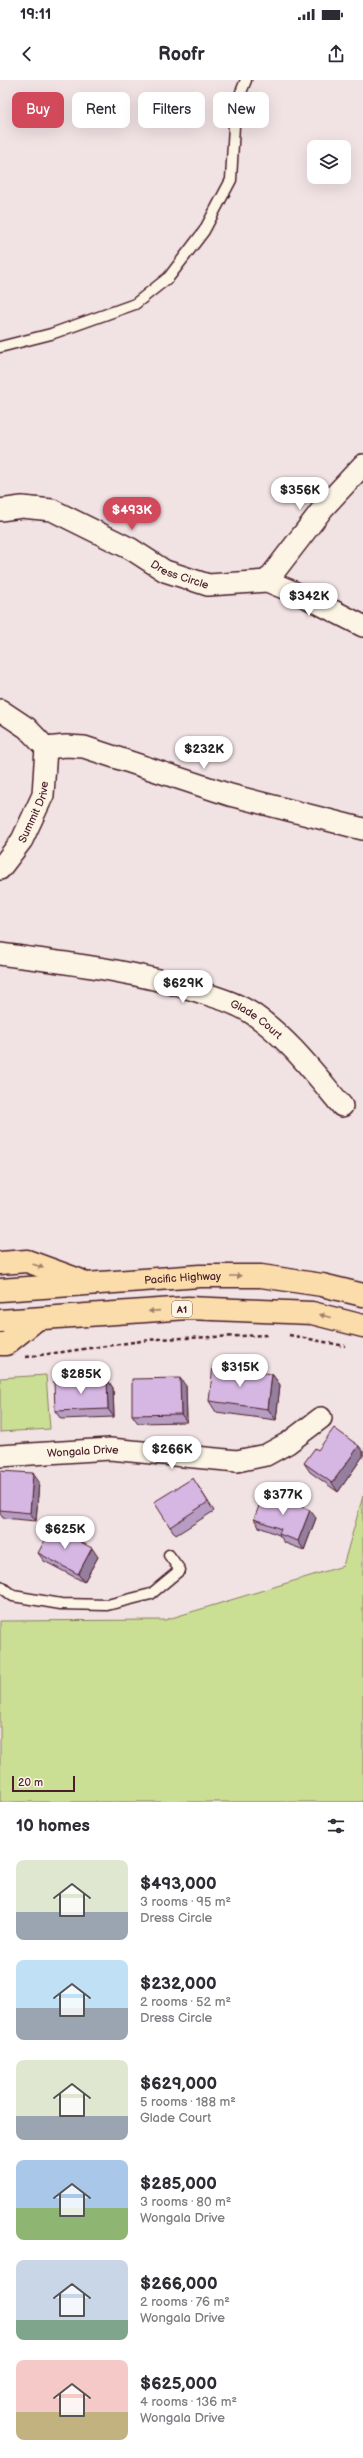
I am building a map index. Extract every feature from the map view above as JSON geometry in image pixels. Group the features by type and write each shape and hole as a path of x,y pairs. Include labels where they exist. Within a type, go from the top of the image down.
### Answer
{"highway":[{"path":"0,1263 27,1261 85,1283"},
{"name":"Pacific Highway","path":"0,1290 200,1276 260,1276 322,1285 363,1295"},
{"name":"A1","path":"0,1321 36,1320 188,1308 312,1313 363,1326"},
{"path":"0,1344 6,1344 36,1320"}],"street":[{"path":"267,581 324,507 363,465"},
{"name":"Dress Circle","path":"0,510 22,507 52,510 130,549 165,571 208,585 267,581 308,598 363,626"},
{"path":"0,710 27,728 46,748 66,746 84,747 230,795 363,830"},
{"name":"Summit Drive","path":"0,869 22,840 44,795 46,748"},
{"name":"Glade Court","path":"0,954 86,965 164,981 231,1002 254,1015 282,1039 342,1106"},
{"name":"Wongala Drive","path":"0,1456 110,1450 237,1460 266,1454 288,1443 321,1418"}],"lane":[{"path":"0,347 52,334 135,304 169,277 204,231 231,180 235,107 246,80"},
{"path":"0,1586 14,1596 61,1604 107,1605 151,1594 180,1570 169,1556"}],"path":[{"path":"21,1358 156,1339 274,1334"},
{"path":"282,1334 348,1346"}],"green space":[{"path":"46,1375 50,1429 0,1432 0,1378"},
{"path":"363,1496 363,1802 0,1802 0,1621 165,1620 343,1566"}],"building":[{"path":"213,1366 272,1374 268,1409 209,1401"},
{"path":"180,1378 181,1414 132,1415 132,1379"},
{"path":"107,1379 108,1409 55,1411 54,1381"},
{"path":"334,1428 359,1446 332,1483 304,1463 315,1448 318,1450"},
{"path":"0,1471 33,1473 30,1513 0,1510"},
{"path":"193,1478 208,1502 170,1527 154,1502"},
{"path":"264,1493 310,1510 298,1541 279,1534 281,1529 254,1519"},
{"path":"52,1527 92,1548 78,1574 38,1553"}]}
